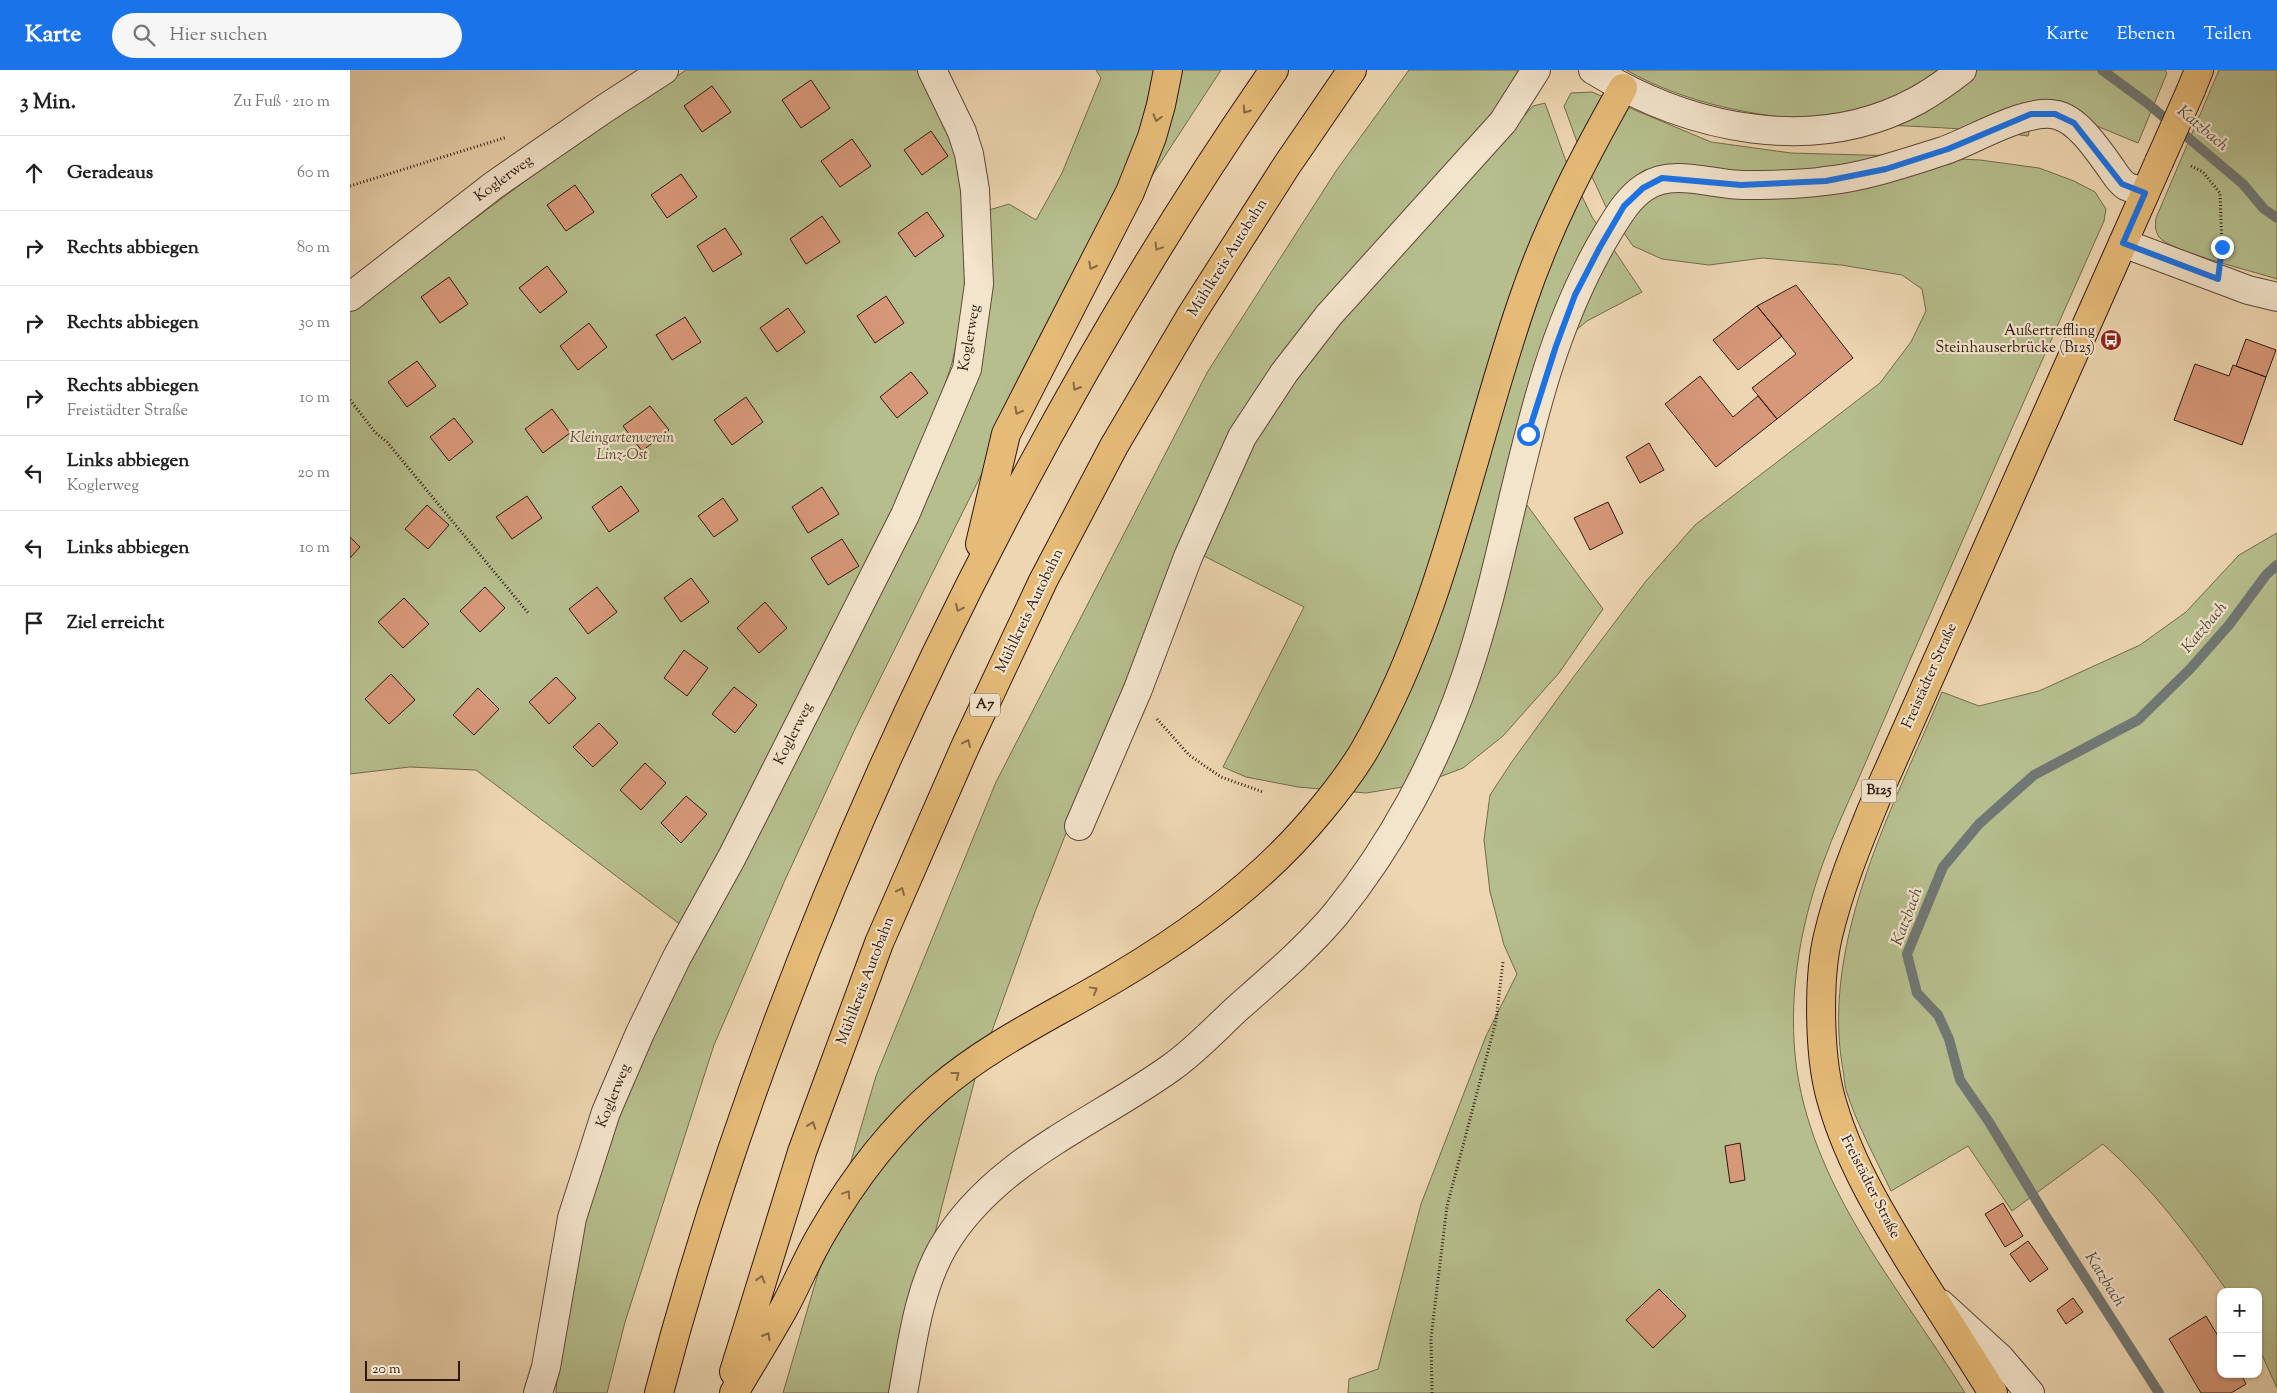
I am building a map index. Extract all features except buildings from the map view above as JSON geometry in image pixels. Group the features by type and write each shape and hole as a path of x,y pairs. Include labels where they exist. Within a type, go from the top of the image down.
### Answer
{"main road":[{"path":"972,581 1006,434 1130,192 1152,137 1168,70"},
{"path":"659,1393 676,1328 738,1128 808,940 895,740 972,581 1055,424 1130,292 1224,142 1274,70"},
{"name":"Mühlkreis Autobahn","path":"728,1393 802,1152 878,943 965,747 1043,581 1114,446 1190,317 1287,165 1352,70"},
{"name":"Freistädter Straße","path":"1993,1393 1930,1294 1865,1184 1844,1138 1829,1094 1824,1055 1822,978 1828,937 1845,877 1881,787 2195,80"},
{"path":"734,1393 785,1306 820,1236 876,1154 904,1120 939,1088 979,1057 1036,1022 1118,976 1172,942 1241,890 1276,862 1320,810 1362,755 1388,707 1442,565 1522,302 1548,236 1584,158 1623,88"}],"street":[{"name":"Koglerweg","path":"350,297 494,185 664,70"},
{"name":"Koglerweg","path":"538,1393 546,1367 572,1218 606,1112 640,1034 673,966 736,848 905,515 967,369 979,284 975,190 969,154 962,132 932,70"},
{"path":"1079,826 1138,689 1188,556 1242,437 1284,373 1329,315 1503,122 1536,70"},
{"path":"1593,70 1623,88 1692,117 1773,131 1803,131 1836,127 1888,113 1918,100 1962,70"},
{"path":"902,1393 916,1324 929,1279 943,1248 966,1215 994,1186 1030,1158 1174,1066 1286,966 1332,918 1370,868 1396,826 1438,745 1466,677 1488,599 1528,434 1559,338 1575,295 1624,206 1643,188 1662,178 1741,185 1826,181 1886,169 1948,149 2031,114 2055,114 2074,123 2122,184 2145,193"},
{"path":"2123,243 2248,290 2277,297"},
{"name":"Freistädter Straße","path":"1930,1294 2000,1358 2030,1393"}],"path":[{"path":"350,186 516,134"},
{"path":"2188,165 2203,172 2220,193 2222,247 2218,279"},
{"path":"350,400 529,614"},
{"path":"1138,689 1160,722 1189,756 1221,777 1263,792"},
{"path":"1432,1393 1431,1338 1447,1206 1496,1021 1503,962"}],"green space":[{"name":"Kleingartenverein Linz-Ost","path":"686,70 923,70 959,153 967,280 952,363 936,412 899,501 681,925 476,770 410,767 350,774 350,312 556,158"},
{"path":"1096,70 1221,70 1127,214 997,443 855,729 785,880 714,1045 625,1322 607,1393 556,1393 558,1363 573,1258 614,1117 977,373 989,210 1009,204 1036,220 1062,173 1101,78"},
{"path":"1409,70 1517,70 1519,88 1251,402 1193,510 1035,912 976,1075 895,1393 783,1393 876,1076 996,782 1208,371 1336,171"},
{"path":"1626,70 2165,70 2167,73 2138,143 2036,101 2028,136 1977,130 1823,121 1772,116 1722,107 1673,92"},
{"path":"2219,70 2277,70 2277,279 2195,255 2166,243 2159,237 2156,230 2156,218"},
{"path":"1592,92 1711,142 1791,153 1980,160 2039,168 2074,181 2095,192 2106,209 2104,221 1831,842 1807,914 1797,966 1793,1018 1797,1071 1807,1116 1822,1159 1864,1240 1965,1393 1348,1393 1349,1379 1378,1369 1421,1204 1486,1036 1517,974 1504,945 1490,892 1484,840 1490,795 1572,679 1646,581 1695,525 1880,383 1911,342 1926,311 1922,289 1902,275 1841,265 1763,258 1709,265 1662,259 1633,246 1606,207 1581,153 1564,106 1571,93"},
{"path":"1545,103 1568,167 1592,217 1642,292 1587,321 1548,354 1516,490 1603,609 1559,673 1503,736 1463,768 1421,784 1366,793 1298,787 1246,777 1223,767 1304,607 1200,554 1232,480 1270,410 1316,346 1533,106"},
{"path":"2277,533 2277,1388 2262,1355 2262,1288 2225,1288 2185,1233 2154,1196 2121,1160 2103,1144 2012,1211 1968,1146 1891,1191 1861,1129 1846,1090 1842,1064 1839,1016 1842,969 1852,921 1866,873 1903,780 1942,692 1979,706 2039,691 2140,645 2186,612 2239,555"}],"waterway":[{"name":"Katzbach","path":"2102,70 2147,103 2243,184 2264,209 2277,218"},
{"name":"Katzbach","path":"2159,1393 2047,1218 1989,1122 1960,1080 1949,1039 1938,1015 1917,993 1907,954 1943,867 1979,824 2034,775 2138,720 2190,669 2229,625 2266,575 2277,565"}],"place":[{"name":"Außertreffling Steinhauserbrücke (B125)","path":"2111,340"}],"route":[{"path":"1528,434 1556,346 1575,295 1600,247 1624,206 1643,188 1662,178 1741,185 1826,181 1886,169 1948,149 2031,114 2055,114 2074,123 2122,184 2145,193 2123,243 2218,279 2222,247"}]}
